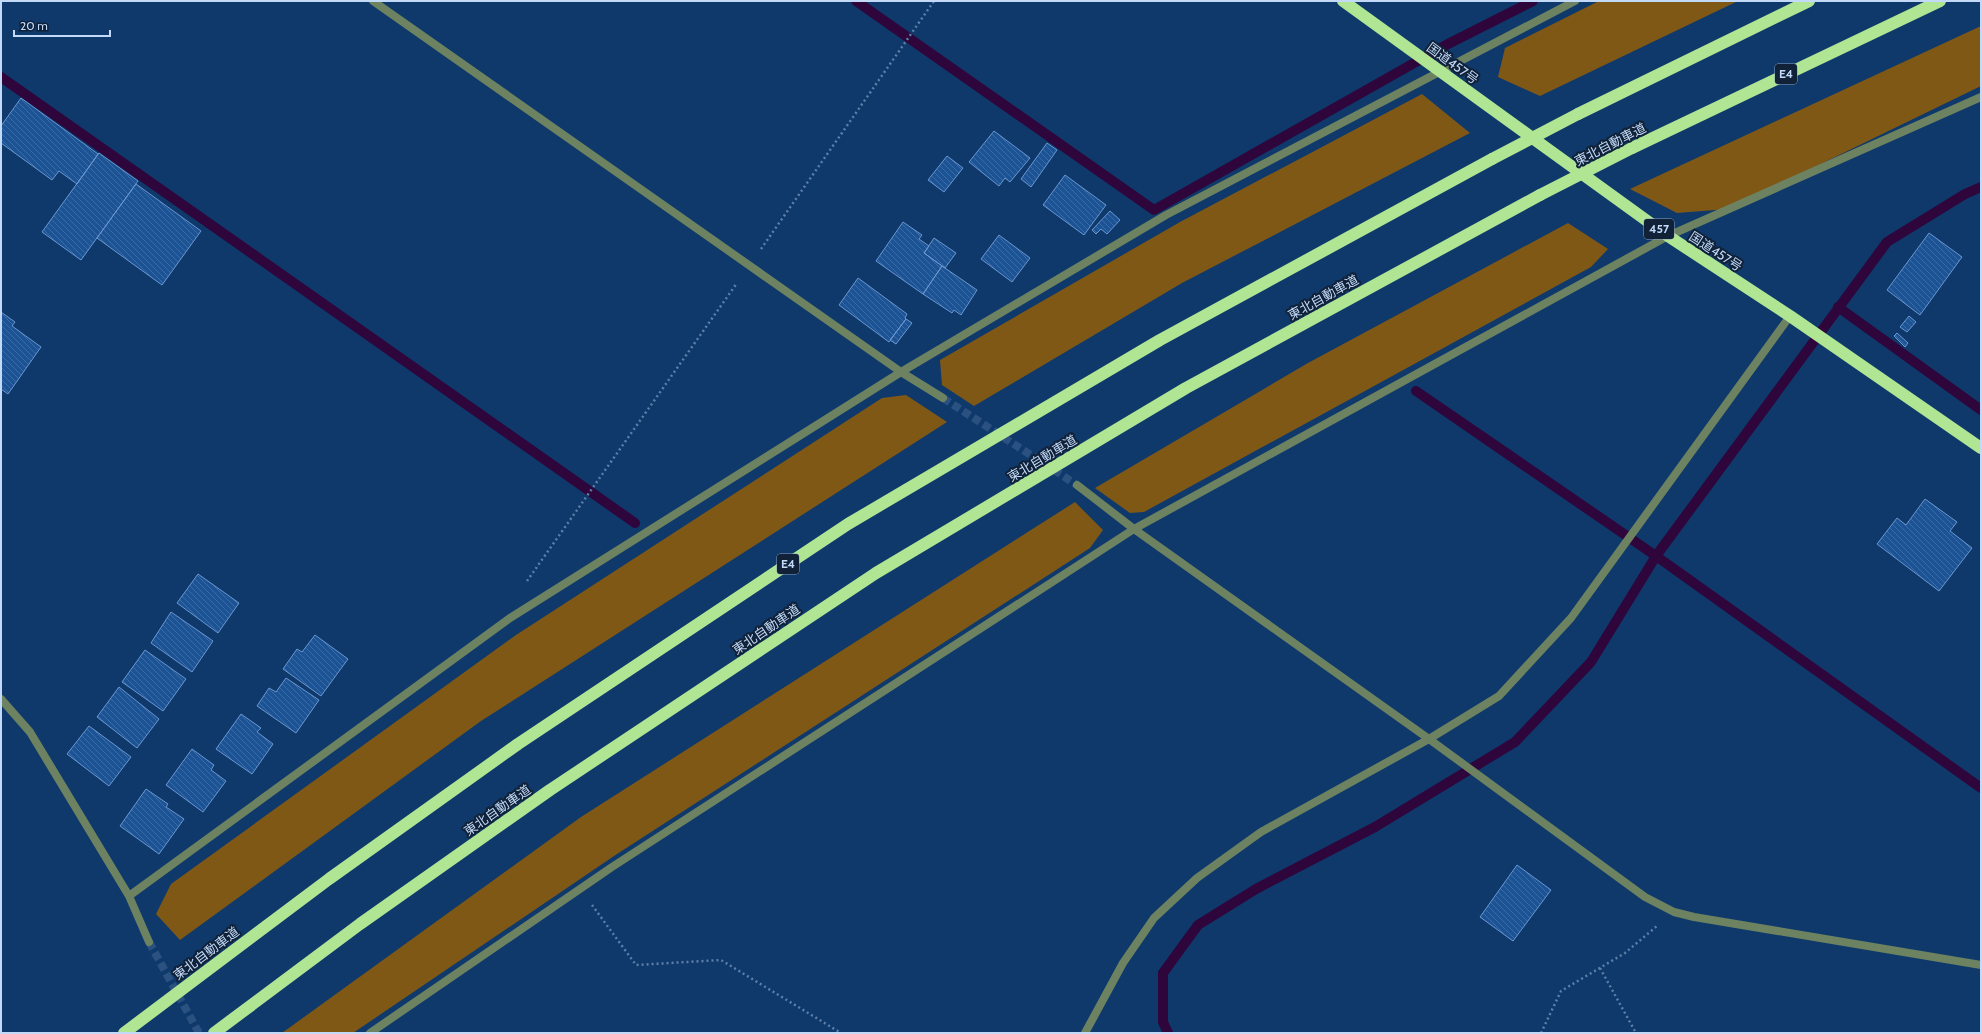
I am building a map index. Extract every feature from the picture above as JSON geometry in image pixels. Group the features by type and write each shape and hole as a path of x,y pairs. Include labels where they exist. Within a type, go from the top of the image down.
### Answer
{"highway":[{"name":"国道457号","path":"1343,1 1668,236 1790,316 1981,448"},
{"name":"東北自動車道","path":"124,1033 329,879 518,744 848,524 1160,340 1492,159 1578,114 1809,1"},
{"name":"東北自動車道","path":"214,1033 360,924 550,790 876,573 1186,388 1540,195 1632,148 1940,1"}],"street":[{"path":"373,1 901,372 943,398"},
{"path":"129,896 510,618 901,372 1166,215 1575,1"},
{"path":"370,1033 580,889 1134,529 1668,236 1981,97"},
{"path":"1085,1033 1123,963 1154,918 1197,878 1261,832 1429,738 1499,696 1571,618 1790,316"},
{"path":"1077,485 1134,529 1429,738 1645,897 1674,912 1981,965"},
{"path":"1,699 30,732 129,896 149,942"}],"path":[{"path":"510,618 510,605 934,1"},
{"path":"580,889 636,965 721,960 842,1033"},
{"path":"1542,1033 1561,991 1625,953 1674,912"},
{"path":"1600,968 1636,1033"}],"shaded area":[{"path":"1599,1 1738,1 1540,96 1498,77 1505,48"},
{"path":"1981,26 1981,86 1728,209 1677,213 1630,189"},
{"path":"1422,94 1470,133 1182,283 974,406 942,385 940,360 1180,222"},
{"path":"1568,223 1608,249 1591,267 1144,512 1130,513 1095,488 1308,363"},
{"path":"906,395 947,422 481,721 180,940 156,914 171,884 516,635 882,398"},
{"path":"1075,502 1103,530 1090,548 614,856 353,1033 282,1033 581,817"}],"building":[{"path":"21,98 98,154 77,184 59,171 52,180 1,143 1,126"},
{"path":"994,131 1030,158 1010,182 1005,178 999,186 969,162"},
{"path":"1047,143 1057,150 1031,187 1021,179"},
{"path":"99,153 138,181 81,260 42,232"},
{"path":"947,156 963,168 944,192 928,180"},
{"path":"1065,175 1106,205 1084,235 1043,205"},
{"path":"136,184 201,231 162,285 97,238"},
{"path":"1110,211 1120,220 1107,234 1101,229 1096,234 1092,230"},
{"path":"903,222 922,235 919,239 929,246 924,253 942,266 923,294 876,261"},
{"path":"1929,233 1962,257 1920,315 1887,290"},
{"path":"999,235 1030,258 1012,282 981,259"},
{"path":"934,238 956,253 945,268 924,253"},
{"path":"942,266 977,290 961,315 954,310 952,313 923,294"},
{"path":"858,278 907,314 906,319 889,342 839,305"},
{"path":"1,312 15,322 12,326 41,347 8,394 1,389"},
{"path":"1909,316 1916,322 1907,332 1900,327"},
{"path":"906,319 912,323 896,344 890,340"},
{"path":"1897,333 1908,343 1905,347 1894,336"},
{"path":"1925,499 1957,522 1950,531 1972,548 1939,591 1877,544 1897,518 1906,525"},
{"path":"198,574 239,603 218,633 177,603"},
{"path":"171,612 213,641 192,672 151,643"},
{"path":"315,635 348,659 321,696 283,669 297,649 302,652"},
{"path":"145,650 186,679 163,711 122,682"},
{"path":"286,678 319,700 296,733 257,706 269,688 276,692"},
{"path":"119,687 159,719 137,748 97,717"},
{"path":"241,714 261,728 257,732 273,744 252,774 216,749"},
{"path":"89,726 131,757 109,786 67,754"},
{"path":"192,749 214,765 211,770 226,781 203,812 166,785"},
{"path":"146,789 168,804 166,807 184,819 159,854 120,826"},
{"path":"1517,865 1551,890 1513,941 1480,917"}],"waterway":[{"path":"856,1 1154,210 1446,45 1533,1"},
{"path":"1,77 635,523"},
{"path":"1168,1033 1163,1022 1163,973 1198,925 1256,889 1375,827 1515,742 1591,662 1656,556 1887,242 1965,194 1981,187"},
{"path":"1838,307 1981,410"},
{"path":"1416,391 1656,556 1981,788"}],"tunnel":[{"path":"943,398 1077,485"},
{"path":"149,942 199,1033"}]}
